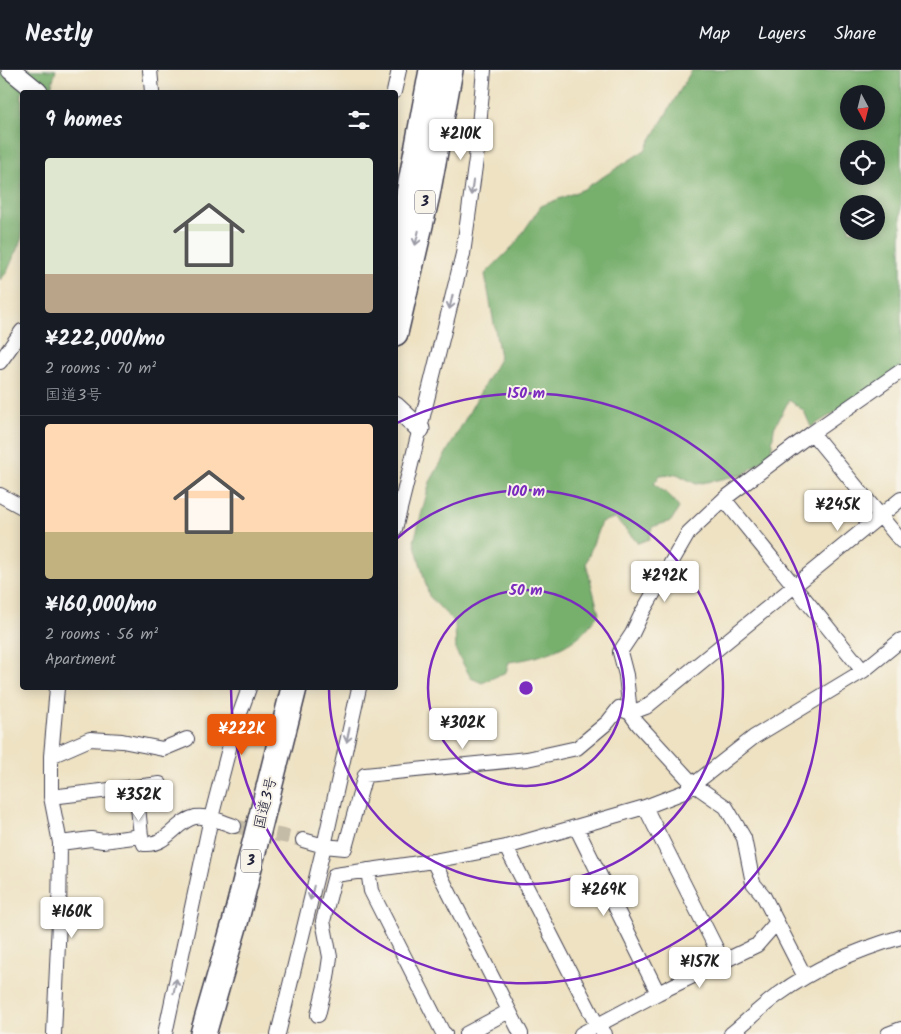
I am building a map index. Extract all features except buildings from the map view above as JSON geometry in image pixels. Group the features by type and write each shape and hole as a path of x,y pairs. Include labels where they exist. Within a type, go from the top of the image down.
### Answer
{"highway":[{"name":"3","path":"398,242 432,70"},
{"name":"3","path":"398,320 427,195 450,70"},
{"name":"国道3号","path":"203,1034 235,923 293,690"},
{"name":"国道3号","path":"220,1034 238,974 309,690"}],"street":[{"path":"11,70 36,90"},
{"path":"150,70 152,90"},
{"path":"394,90 399,70"},
{"path":"398,517 463,254 476,159 484,70"},
{"path":"0,362 20,335"},
{"path":"630,713 626,675 620,652 689,532 724,499 812,433 901,371"},
{"path":"398,409 420,429"},
{"path":"812,433 901,541"},
{"path":"0,495 20,506"},
{"path":"724,499 863,671"},
{"path":"630,713 646,707 901,499"},
{"path":"318,1016 330,957 323,921 335,875 433,861 506,847 645,807 684,792 754,737 863,671 901,640"},
{"path":"54,1034 60,843 51,797 51,756 56,690"},
{"path":"165,1034 211,818 233,733 248,690"},
{"path":"278,1034 324,846 359,690"},
{"path":"303,840 324,846 346,848 364,775 526,758 577,748 608,722 619,708 630,713 693,784 726,808 744,838 753,883 763,895 805,977"},
{"path":"51,756 90,739 122,741 163,749 187,739"},
{"path":"51,797 160,784"},
{"path":"136,787 141,836 144,844 152,845 164,839 194,817 211,818 234,826"},
{"path":"645,807 723,962"},
{"path":"576,827 658,993"},
{"path":"60,843 91,839 103,842 141,836"},
{"path":"506,847 601,1030"},
{"path":"433,861 521,1034"},
{"path":"368,870 371,891 443,1034 445,1034"},
{"path":"581,1034 601,1030 658,993 757,945 777,922"},
{"path":"731,1034 778,995 831,962 869,946 901,937"},
{"path":"466,1034 510,1011"},
{"path":"888,1034 901,1029"}],"green space":[{"path":"0,70 56,70 51,90 20,90 20,243 7,272 0,280"},
{"path":"692,70 901,70 901,372 811,427 804,411 789,400 774,428 771,454 743,475 696,484 677,474 660,475 654,484 669,495 679,508 671,521 652,527 649,539 638,543 615,518 601,522 586,563 599,614 584,632 554,651 536,657 509,662 506,672 482,683 471,678 456,651 455,623 429,596 414,541 430,482 500,357 485,274 515,244 541,206 584,189 645,150"}],"tunnel":[{"path":"234,826 303,840"}]}
